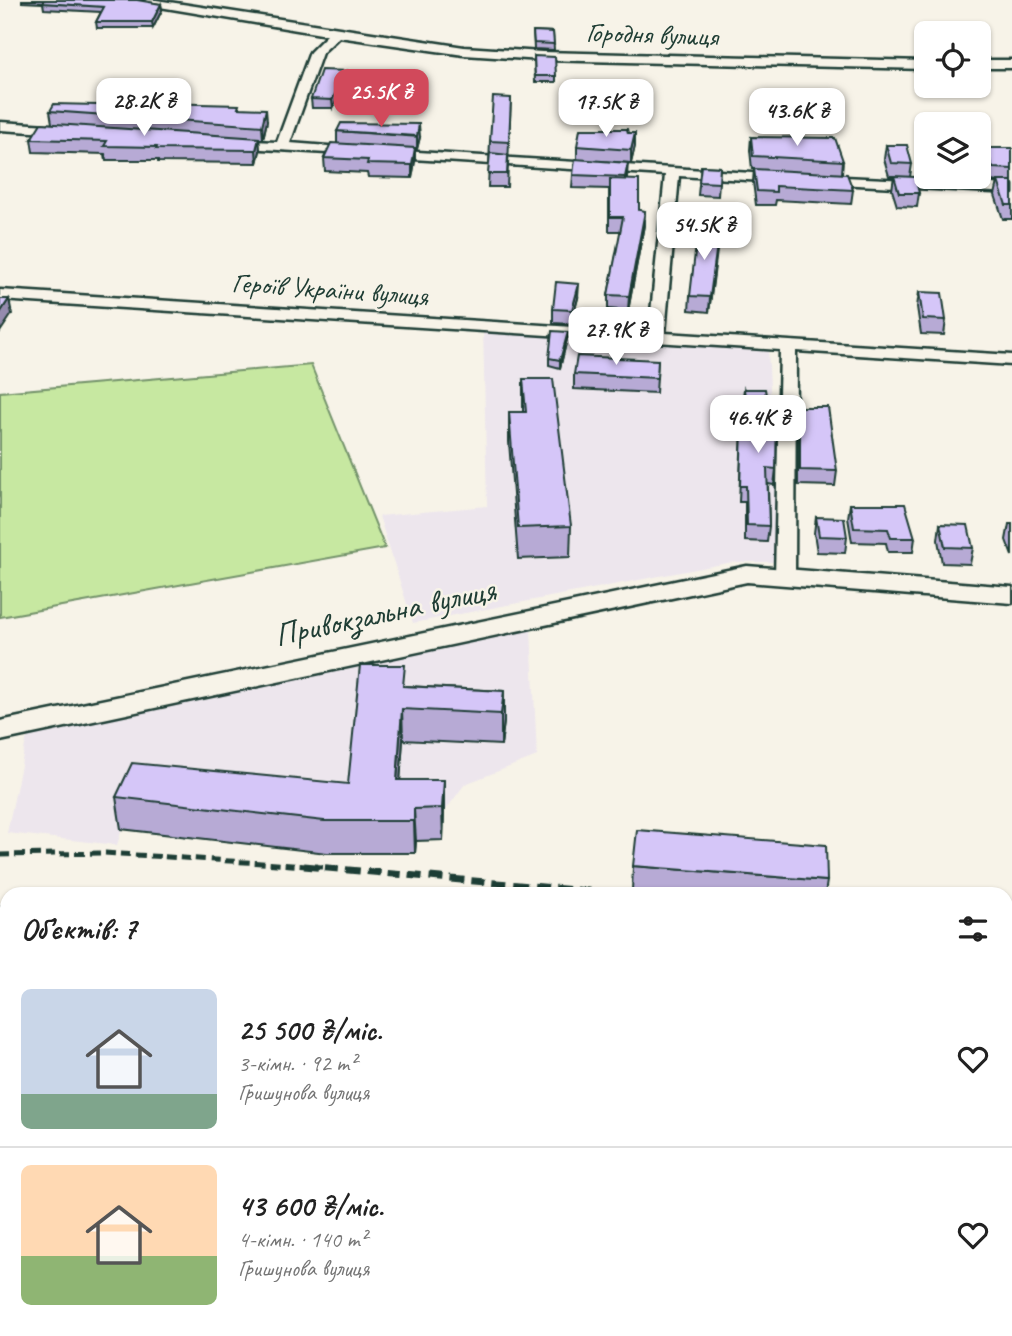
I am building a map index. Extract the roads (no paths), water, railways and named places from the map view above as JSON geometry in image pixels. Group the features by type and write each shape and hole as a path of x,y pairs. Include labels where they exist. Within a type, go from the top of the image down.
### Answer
{"street":[{"name":"Городня вулиця","path":"136,0 464,51 914,65"},
{"path":"282,148 316,52 336,33"},
{"path":"991,64 1012,64"},
{"path":"0,126 84,131"},
{"path":"216,142 672,172 1012,189"},
{"path":"657,336 672,172"},
{"name":"Героїв України вулиця","path":"0,295 1012,360"},
{"path":"785,578 788,345"},
{"name":"Привокзальна вулиця","path":"0,731 747,574 1012,595"}],"railway":[{"path":"0,855 105,853 323,867"},
{"path":"304,866 542,887"}]}
